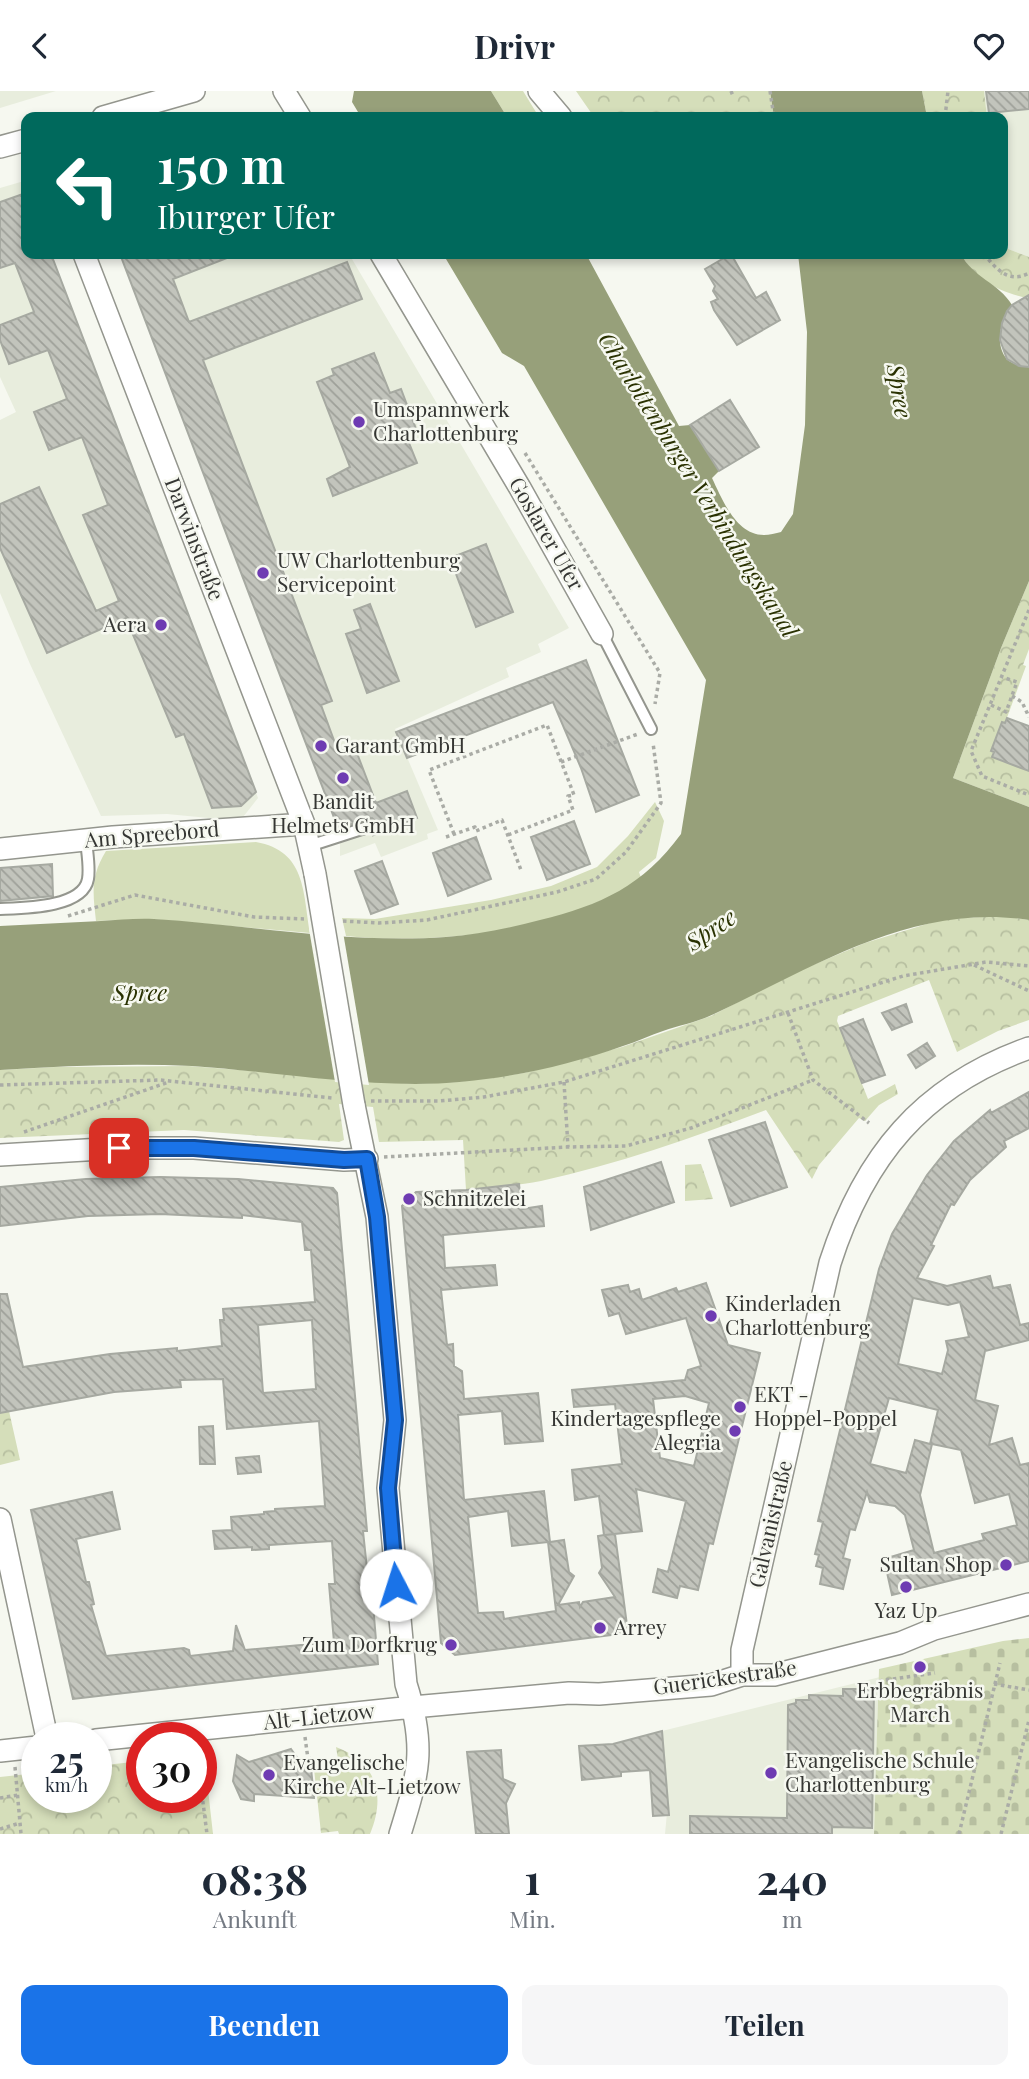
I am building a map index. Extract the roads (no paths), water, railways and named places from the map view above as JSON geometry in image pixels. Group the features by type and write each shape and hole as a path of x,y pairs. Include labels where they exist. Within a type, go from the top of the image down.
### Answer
{"street":[{"path":"120,112 194,91"},
{"path":"284,91 297,112"},
{"path":"539,91 557,112"},
{"path":"0,147 21,141"},
{"name":"Darwinstraße","path":"86,259 304,824 309,846 373,1158 395,1420 388,1488 405,1684 413,1707"},
{"name":"Goslarer Ufer","path":"384,259 520,488 602,634"},
{"name":"Am Spreebord","path":"0,849 304,824"},
{"name":"Galvanistraße","path":"742,1675 742,1650 828,1273 842,1226 860,1190 888,1146 916,1113 966,1077 1029,1048"},
{"path":"4,1155 119,1148 194,1148 344,1160 373,1158"},
{"path":"0,1519 44,1722"},
{"name":"Guerickestraße","path":"413,1707 569,1693 599,1694 703,1685 742,1675 774,1675 900,1643 946,1625 1029,1604"},
{"path":"400,1834 418,1766 413,1707"},
{"name":"Alt-Lietzow","path":"112,1738 413,1707"}],"lane":[{"path":"602,634 652,729"},
{"path":"309,846 371,826"},
{"path":"0,909 70,900 80,893 88,881 86,841"}],"water":[{"path":"354,91 491,91 504,112 358,112 352,102"},
{"path":"770,91 922,91 926,112 773,112"},
{"path":"446,259 589,259 679,426 690,425 719,471 712,478 725,505 745,529 764,535 781,532 793,514 805,425 807,332 799,259 964,259 972,269 1007,297 1012,305 1000,332 1003,353 1009,361 1029,367 1029,581 953,778 1029,807 1029,920 986,917 945,920 905,929 827,959 702,1019 573,1062 494,1078 441,1083 387,1083 168,1065 96,1065 0,1070 0,926 148,919 373,938 470,935 540,920 601,900 636,880 652,867 681,834 706,680 524,366 502,353"}],"place":[{"name":"Umspannwerk Charlottenburg","path":"359,422"},
{"name":"UW Charlottenburg Servicepoint","path":"263,573"},
{"name":"Aera","path":"161,625"},
{"name":"Garant GmbH","path":"321,746"},
{"name":"Bandit Helmets GmbH","path":"343,778"},
{"name":"Schnitzelei","path":"409,1199"},
{"name":"Kinderladen Charlottenburg","path":"711,1316"},
{"name":"EKT - Hoppel-Poppel","path":"740,1407"},
{"name":"Kindertagespflege Alegria","path":"735,1431"},
{"name":"Sultan Shop","path":"1006,1565"},
{"name":"Yaz Up","path":"906,1587"},
{"name":"Arrey","path":"600,1628"},
{"name":"Zum Dorfkrug","path":"451,1645"},
{"name":"Erbbegräbnis March","path":"920,1667"},
{"name":"Evangelische Schule Charlottenburg","path":"771,1773"},
{"name":"Evangelische Kirche Alt-Lietzow","path":"269,1775"}],"water label":[{"name":"Spree","path":"899,391"},
{"name":"Charlottenburger Verbindungskanal","path":"698,485"},
{"name":"Spree","path":"711,930"},
{"name":"Spree","path":"140,993"}]}
